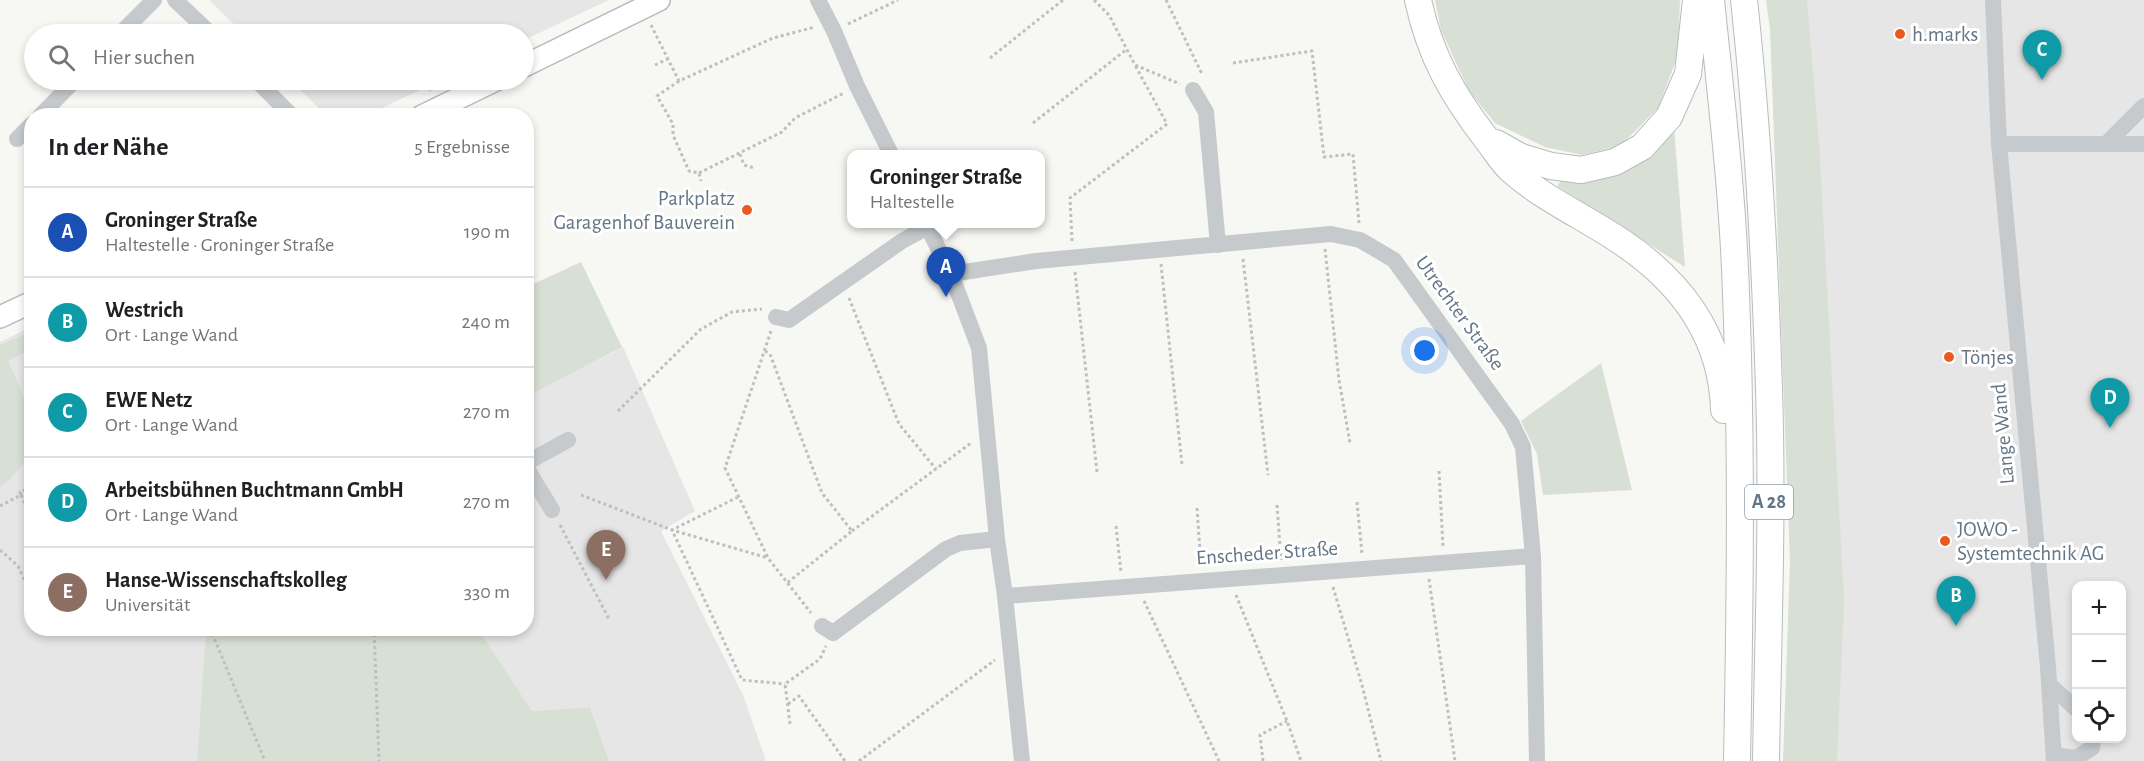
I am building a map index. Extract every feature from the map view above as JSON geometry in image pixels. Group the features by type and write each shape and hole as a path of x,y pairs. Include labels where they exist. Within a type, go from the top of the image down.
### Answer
{"highway":[{"path":"1418,0 1422,21 1434,57 1456,98 1510,169 1534,188 1635,250 1678,291 1704,328 1714,349 1723,392 1725,439 1740,469"},
{"path":"1485,137 1521,157 1551,166 1581,170 1615,162 1642,147 1669,117 1688,74 1696,0"},
{"name":"A 28","path":"1711,0 1727,152 1736,292 1740,469 1737,761"},
{"name":"A 28","path":"1744,0 1751,58 1763,244 1769,391 1766,761"}],"main road":[{"path":"534,61 650,4"},
{"path":"438,108 475,90"},
{"path":"0,317 24,306"}],"street":[{"path":"130,24 154,0"},
{"path":"176,0 201,24"},
{"path":"818,0 889,150"},
{"name":"Lange Wand","path":"1993,0 1999,144 2054,758 2076,758 2092,748 2092,743"},
{"path":"48,108 65,90"},
{"path":"266,90 284,108"},
{"path":"1192,90 1206,112 1218,245"},
{"path":"2106,144 2144,106"},
{"path":"17,139 24,132"},
{"path":"1999,144 2144,144"},
{"path":"776,317 789,320 922,228"},
{"path":"928,228 951,274 980,348 997,539 1022,761"},
{"name":"Utrechter Straße","path":"951,274 1036,261 1324,235 1360,240 1394,260 1512,424 1523,447 1533,556 1537,761"},
{"path":"534,460 568,440"},
{"path":"534,479 552,510"},
{"path":"827,630 946,549 960,543 997,539"},
{"name":"Enscheder Straße","path":"1005,596 1533,556"},
{"path":"2049,684 2072,705"}],"path":[{"path":"857,86 795,118 782,132 699,173 689,171 673,135 673,124 657,96 679,81 773,38 831,25 898,0"},
{"path":"990,58 1063,0"},
{"path":"1094,0 1109,15 1167,124 1070,198 1073,258 1097,472"},
{"path":"1166,0 1202,74"},
{"path":"650,4 668,59 679,81"},
{"path":"1033,123 1126,49"},
{"path":"1233,63 1312,51 1324,157 1353,154 1360,240"},
{"path":"655,65 668,59"},
{"path":"1135,65 1192,90"},
{"path":"740,154 744,165 753,168"},
{"path":"699,173 701,181"},
{"path":"1324,235 1339,380 1350,443"},
{"path":"1241,243 1268,475"},
{"path":"1159,250 1182,465"},
{"path":"843,282 899,424 936,469"},
{"path":"618,411 701,329 732,312 769,308 776,317 725,468 768,558 827,630 820,659 785,684 742,680 672,530"},
{"path":"765,351 770,354 822,493 852,531"},
{"path":"787,583 852,531 974,440 988,439"},
{"path":"1439,471 1436,563 1455,761"},
{"path":"0,506 21,495 20,492 24,490"},
{"path":"21,495 24,501"},
{"path":"581,495 672,530 768,558"},
{"path":"672,530 738,497"},
{"path":"1357,502 1363,568"},
{"path":"1277,505 1282,574"},
{"path":"1197,508 1203,580"},
{"path":"552,510 609,619"},
{"path":"1116,526 1130,586 1219,761"},
{"path":"0,549 18,566 24,579"},
{"path":"1328,571 1362,686 1381,761"},
{"path":"1230,578 1301,761"},
{"path":"213,636 265,761"},
{"path":"374,636 379,761"},
{"path":"859,761 994,660 1011,651"},
{"path":"785,684 790,724"},
{"path":"788,704 799,696 845,761"},
{"path":"1263,761 1260,735 1287,721"}],"shaded area":[{"path":"209,0 609,0 534,35 534,24 234,24"},
{"path":"1435,0 1680,0 1678,55 1658,108 1620,146 1582,155 1545,147 1495,123 1469,91 1441,30"},
{"path":"1766,0 1807,0 1819,143 1844,599 1837,761 1783,761 1790,562 1770,29"},
{"path":"1781,0 2144,0 2144,761 1816,761"},
{"path":"300,90 420,90 382,108 319,108"},
{"path":"1674,127 1685,267 1557,186 1563,178"},
{"path":"581,262 622,347 534,393 534,284"},
{"path":"24,330 24,636 206,636 197,761 0,761 0,342"},
{"path":"23,335 24,338 24,353 8,361 24,398 24,461 0,487 0,345"},
{"path":"623,347 695,511 661,531 743,695 766,761 609,761 590,707 532,711 483,636 534,636 534,393"},
{"path":"1601,363 1632,490 1543,495 1537,454 1521,421"},
{"path":"205,636 483,636 532,711 590,707 609,761 197,761"}],"place":[{"name":"h.marks","path":"1900,34"},
{"name":"EWE Netz","path":"2042,80"},
{"name":"Parkplatz Garagenhof Bauverein","path":"747,210"},
{"name":"Groninger Straße","path":"946,297"},
{"name":"Tönjes","path":"1949,357"},
{"name":"Arbeitsbühnen Buchtmann GmbH","path":"2110,428"},
{"name":"JOWO ‑ Systemtechnik AG","path":"1945,541"},
{"name":"Hanse-Wissenschaftskolleg","path":"606,580"},
{"name":"Westrich","path":"1956,626"}]}
